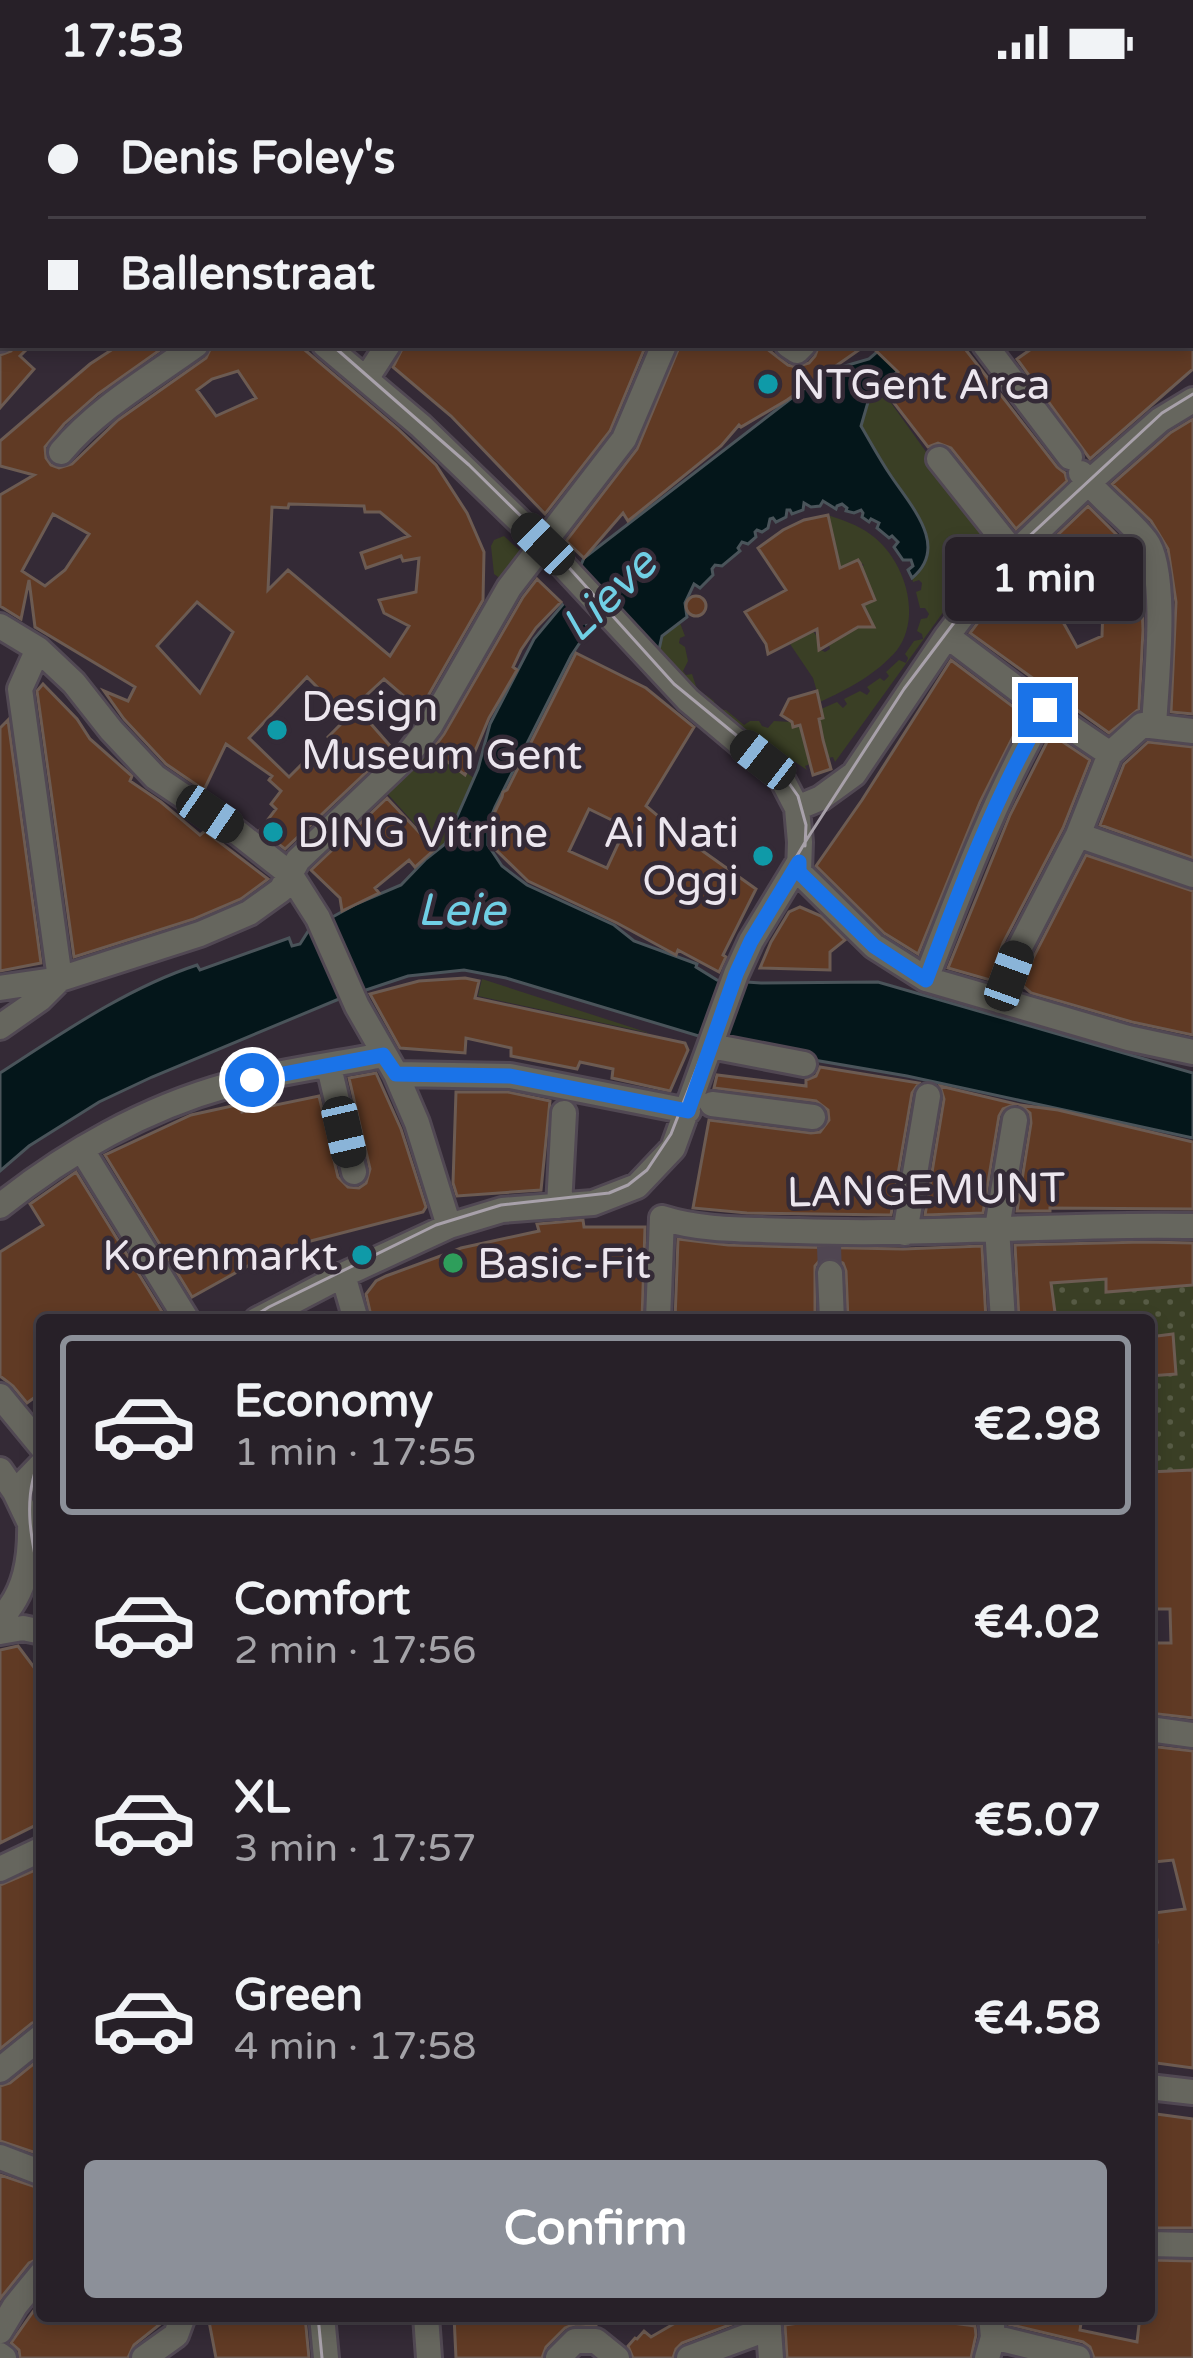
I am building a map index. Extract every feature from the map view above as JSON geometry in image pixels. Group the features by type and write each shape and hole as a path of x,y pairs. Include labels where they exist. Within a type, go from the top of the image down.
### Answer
{"street":[{"path":"62,452 116,400 192,348"},
{"path":"329,348 444,448 543,544 661,674 789,788 797,808 799,872 874,946 926,980 1193,1052"},
{"path":"366,379 386,348"},
{"path":"0,988 200,934 249,913 281,890 294,867 416,746 508,588 624,439 663,348"},
{"path":"987,348 1080,471 1154,553 1158,621 1154,726"},
{"path":"797,808 854,774 947,636 1080,471 1193,400"},
{"path":"939,459 1014,554"},
{"path":"0,626 38,649 74,683 154,777 294,867 357,1006 390,1065 459,1223"},
{"path":"947,636 1111,754"},
{"path":"0,1027 40,999 58,970 20,689 38,649"},
{"path":"926,980 959,892 1020,754 1045,710"},
{"path":"1000,1001 1018,951 1078,835 1111,754 1142,725 1193,730"},
{"path":"1078,835 1193,874"},
{"path":"268,1314 459,1223 502,1210 593,1203 637,1186 673,1148 700,1107 709,1050 736,974 799,862"},
{"path":"709,1050 796,1068"},
{"path":"0,1206 82,1150 161,1108 227,1086 329,1066 390,1065 510,1076 561,1097 813,1118"},
{"path":"329,1066 354,1172"},
{"path":"905,1233 928,1096"},
{"path":"554,1206 561,1097"},
{"path":"1003,1314 997,1228 1015,1120"},
{"path":"82,1150 183,1313"},
{"path":"637,1186 662,1218 658,1314"},
{"name":"LANGEMUNT","path":"662,1218 691,1227 829,1239 997,1228 1193,1226"},
{"path":"830,1273 832,1314"},
{"path":"343,1275 354,1314"},
{"path":"0,1396 35,1440"},
{"path":"0,1470 36,1537"},
{"path":"15,1492 36,1470"},
{"path":"0,1619 22,1583 30,1557 30,1522"},
{"path":"0,1632 36,1631"},
{"path":"1155,1731 1193,1735"},
{"path":"0,1869 36,1852"},
{"path":"0,2070 36,2041"},
{"path":"1155,2088 1193,2092"},
{"path":"0,2157 36,2171"},
{"path":"1155,2244 1193,2245"},
{"path":"0,2331 36,2281"},
{"path":"323,2322 326,2358"},
{"path":"426,2322 428,2358"},
{"path":"689,2358 768,2322 771,2358"},
{"path":"145,2358 177,2331"},
{"path":"990,2337 1078,2358"},
{"path":"558,2358 574,2341 596,2341 617,2358"}],"green space":[{"path":"881,389 995,548 970,575 835,762 828,758 821,709 837,702 843,708 844,699 860,691 867,695 867,687 880,678 884,681 889,676 886,672 899,660 906,663 905,654 914,641 923,639 917,631 921,619 929,614 920,608 916,592 922,583 912,578 928,553 923,527 861,426 865,407"},
{"path":"828,515 882,544 906,588 909,620 905,636 889,659 820,702 813,678 790,644 813,631 821,642 819,649 825,652 829,644 871,623 859,607 864,565 857,560 840,568"},
{"path":"504,536 520,556 501,579 494,574 491,546"},
{"path":"680,623 685,636 679,643 688,661 683,671 692,674 699,695 714,701 715,709 693,692 658,654 662,637"},
{"path":"716,709 726,710 744,725 759,721 768,728 774,721 800,725 810,764 807,770"},
{"path":"431,749 474,778 438,850 386,792"},
{"path":"482,979 649,1033 478,996"},
{"path":"1131,1275 1193,1285 1193,1470 1176,1471 1155,1481 1155,1376 1176,1374 1173,1335 1155,1335 1155,1314 1055,1314 1051,1281 1106,1279 1107,1292 1132,1291"}],"water":[{"name":"Leie","path":"882,348 920,348 868,402 861,426 923,527 928,553 923,566 912,578 911,560 903,560 894,547 898,542 877,528 879,523 862,517 861,510 846,511 842,504 836,509 823,501 811,507 804,503 803,510 792,514 787,510 786,517 776,522 770,519 768,528 757,530 748,544 742,542 740,551 722,566 715,565 713,575 700,588 694,584 685,603 687,617 662,636 658,654 605,596 583,619 589,629 495,807 488,824 488,845 502,866 527,885 614,925 634,941 697,964 717,980 878,982 1193,1073 1193,1138 907,1076 732,1046 506,978 464,970 408,976 339,999 152,1077 99,1102 29,1146 0,1171 0,1073 145,986 289,938 292,946 300,944 309,930 401,885 445,844 478,769 490,724 534,639 565,602 584,558 819,377 869,359"}],"pier":[{"path":"577,564 596,614 592,622 581,626 562,602"}],"building":[{"path":"28,348 20,356 34,369 0,408 0,355"},
{"path":"114,348 163,348 64,424 45,447 51,465 72,464 118,420 206,358 211,348 303,348 436,465 467,513 484,552 483,600 420,710 384,679 345,715 307,677 249,738 289,777 308,758 343,766 328,737 357,708 392,748 285,849 260,830 276,809 271,804 281,791 269,780 272,776 226,744 204,790 166,764 104,691 128,701 135,687 35,627 29,580 21,619 0,606 0,495 34,475 0,466 0,441","holes":["238,371 256,398 216,416 197,390 212,379","289,504 364,506 365,512 380,512 409,536 361,553 366,568 401,556 403,561 419,558 416,592 379,600 384,613 409,626 390,656 288,570 268,590 272,507 288,508","53,514 89,534 65,570 45,586 22,571","197,602 233,632 200,693 157,646"]},
{"path":"402,348 645,348 610,431 545,514 451,416 393,367"},
{"path":"679,348 766,348 796,367 809,363 818,348 862,348 787,400 739,425 721,446 628,521 623,513 584,558 566,541 637,449"},
{"path":"873,348 964,348 1067,481 1016,529 951,448 938,443 928,447 884,390 898,372"},
{"path":"1033,348 1193,348 1193,369 1090,459 1017,359"},
{"path":"1193,419 1193,714 1171,712 1176,602 1168,549 1151,521 1112,484"},
{"path":"1088,506 1132,550 1141,579 1139,709 1109,733 970,633 1010,580","holes":["1094,590 1103,608 1102,636 1077,647 1058,613"]},
{"path":"828,515 840,568 860,563 875,600 863,605 874,627 858,627 819,650 817,629 768,654 745,612 786,590 758,548 804,520"},
{"path":"537,579 561,602 521,650 513,667 517,670 489,718 465,775 432,750"},
{"path":"696,596 706,606 696,616 686,606"},
{"path":"576,653 646,688 694,727 646,806 756,889 719,972 528,881 495,849 489,830","holes":["589,809 626,827 607,868 569,851"]},
{"path":"951,660 1024,715 980,802 918,954 884,933 816,866"},
{"path":"43,684 90,739 132,776 130,781 268,879 241,899 194,919 74,957 37,691"},
{"path":"817,691 831,769 813,775 800,725 793,727 781,715 789,699"},
{"path":"8,720 41,963 0,971 0,728"},
{"path":"1051,734 1090,760 1063,828 1003,943 990,980 948,968 1010,815"},
{"path":"1148,742 1193,747 1193,858 1100,825 1124,764"},
{"path":"387,798 435,849 415,867 409,860 375,888 379,893 342,911 340,898 311,870"},
{"path":"1086,855 1193,891 1193,1035 1031,993 1023,986"},
{"path":"800,907 821,916 845,940 830,952 830,970 760,968 789,912"},
{"path":"419,981 479,981 475,998 685,1043 688,1050 670,1091 612,1078 613,1069 580,1062 577,1069 511,1056 511,1048 466,1038 465,1053 400,1048 370,994"},
{"path":"820,1067 919,1083 912,1093 891,1215 693,1208 709,1120 811,1133 820,1132 829,1120 828,1110 816,1101 714,1088 717,1075 806,1086"},
{"path":"376,1073 401,1129 426,1207 423,1212 264,1257 192,1297 105,1155 191,1115 241,1104 242,1112 319,1096 338,1177 348,1187 359,1188 370,1169 349,1078"},
{"path":"940,1086 1016,1104 999,1116 983,1213 925,1215 944,1099"},
{"path":"456,1092 508,1092 550,1101 541,1190 457,1196 453,1183"},
{"path":"1020,1105 1193,1142 1193,1209 1017,1211 1031,1123 1030,1113"},
{"path":"76,1172 163,1314 36,1314 36,1396 27,1403 0,1376 0,1252 43,1225 30,1204"},
{"path":"583,1220 584,1227 645,1227 642,1314 371,1314 366,1294 376,1281 446,1254 451,1268 451,1252 539,1231 537,1224"},
{"path":"678,1239 797,1247 982,1246 986,1314 848,1314 846,1271 843,1263 830,1257 815,1266 815,1314 675,1314"},
{"path":"1193,1243 1193,1285 1106,1292 1106,1279 1051,1283 1055,1314 1019,1314 1015,1245"},
{"path":"1173,1334 1176,1374 1155,1376 1155,1336"},
{"path":"1193,1470 1193,1718 1155,1714 1155,1643 1171,1643 1170,1609 1155,1609 1155,1472"},
{"path":"18,1646 36,1670 36,1825 0,1843 0,1650"},
{"path":"1155,1747 1193,1751 1193,2068 1155,2063 1155,1913 1185,1909 1173,1860 1155,1862"},
{"path":"36,1870 36,2022 0,2049 0,1885"},
{"path":"36,2062 36,2153 0,2141 0,2086"},
{"path":"1155,2114 1193,2119 1193,2228 1155,2228"},
{"path":"0,2175 36,2187 36,2260 0,2299"},
{"path":"1155,2260 1193,2261 1193,2358 1094,2358 1083,2342 1008,2322 1081,2322 1080,2330 1137,2342 1139,2322 1155,2322"},
{"path":"36,2308 36,2322 163,2322 134,2345 128,2358 20,2358 11,2343"},
{"path":"209,2322 306,2322 309,2358 216,2358"},
{"path":"454,2322 596,2322 565,2328 542,2358 456,2358"},
{"path":"677,2322 737,2322 682,2343 673,2358 633,2358 628,2346 644,2331 651,2337"},
{"path":"945,2322 975,2326 976,2335 971,2358 787,2358 785,2325"}],"tunnel":[{"path":"829,1246 830,1273"}],"tram line":[{"path":"335,348 535,530 674,684 781,772 798,796 806,825 805,846"},
{"path":"258,1314 436,1225 501,1205 609,1193 647,1170 671,1134 747,940 904,689 996,567 1162,413 1193,394"},
{"path":"36,1469 30,1504 36,1558"},
{"path":"319,2322 322,2358"}],"place":[{"name":"NTGent Arca","path":"768,384"},
{"name":"Design Museum Gent","path":"277,730"},
{"name":"DING Vitrine","path":"273,832"},
{"name":"Ai Nati Oggi","path":"763,856"},
{"name":"Korenmarkt","path":"362,1255"},
{"name":"Basic-Fit","path":"453,1263"}],"route":[{"path":"252,1080 383,1055 396,1074 510,1076 688,1111 736,974 799,862 799,872 874,946 926,980 959,892 1020,754 1045,710"}],"water label":[{"name":"Lieve","path":"608,594"}]}
